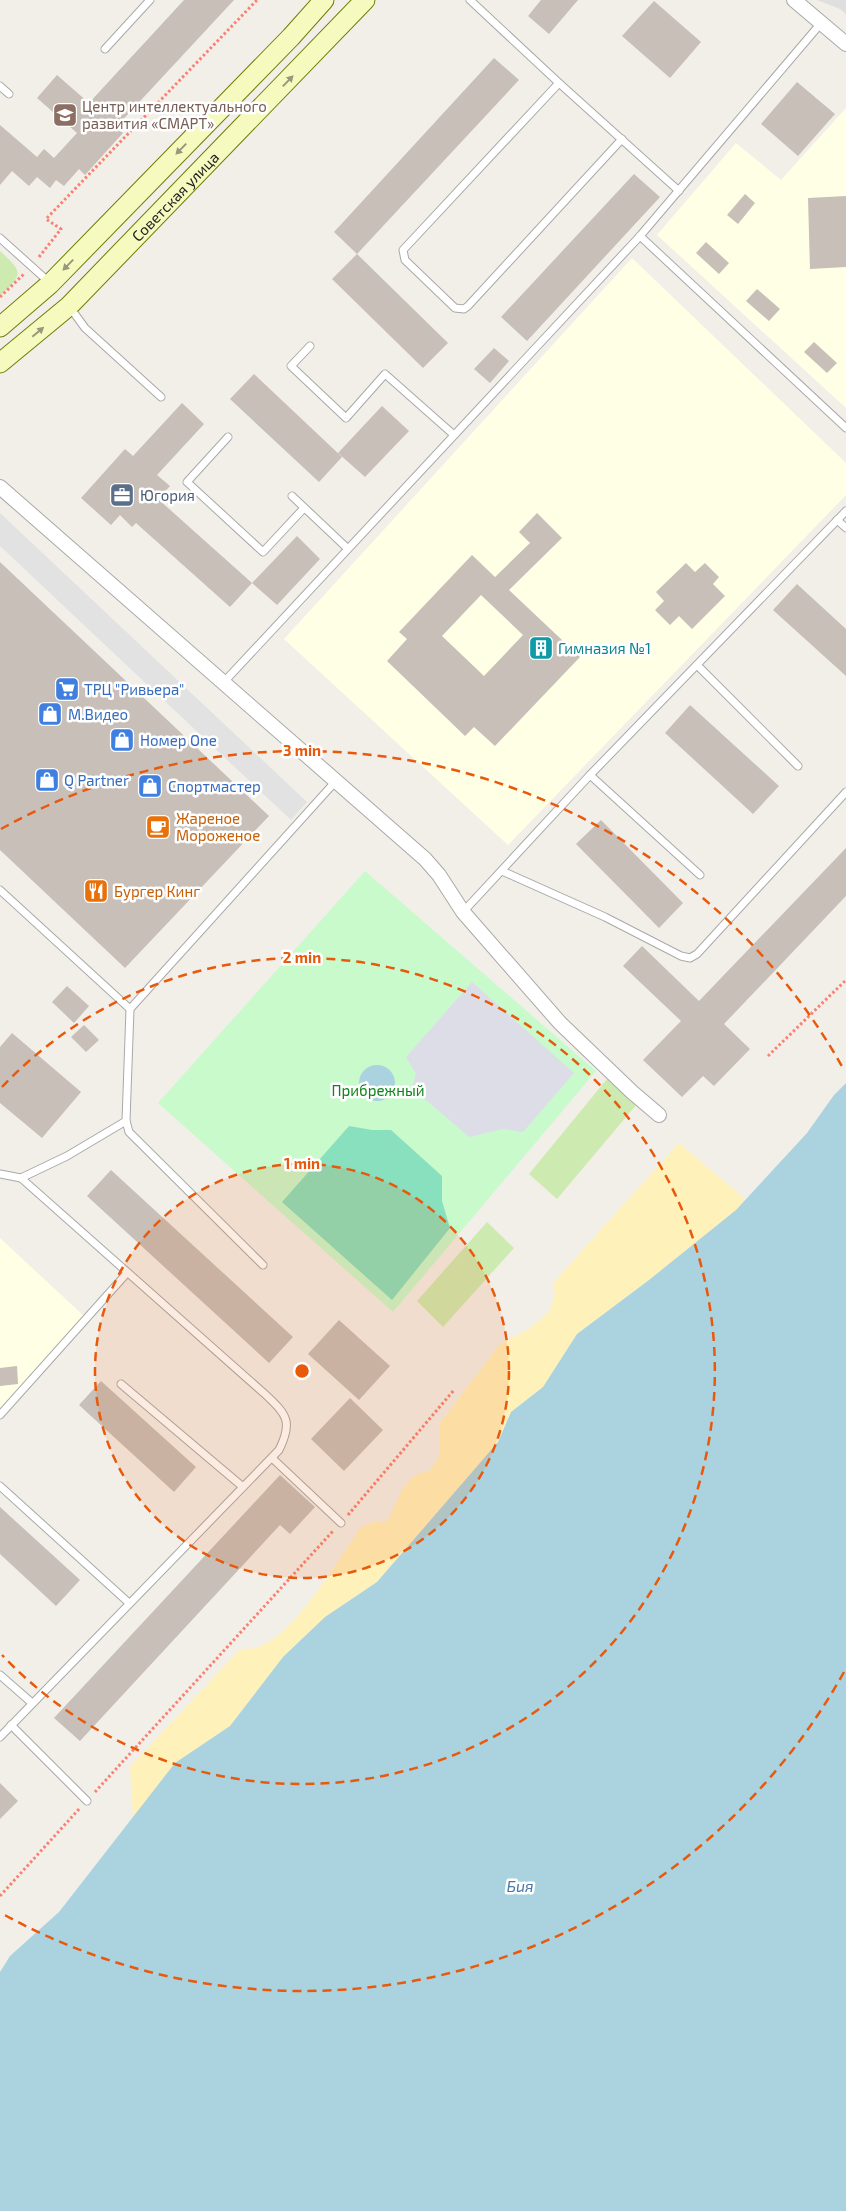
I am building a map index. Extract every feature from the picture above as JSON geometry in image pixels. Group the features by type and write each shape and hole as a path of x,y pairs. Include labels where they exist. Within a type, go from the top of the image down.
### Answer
{"main road":[{"name":"Советская улица","path":"0,328 50,284 291,37 324,0"},
{"name":"Советская улица","path":"0,363 69,306 365,0"},
{"path":"50,284 69,306"}],"street":[{"path":"796,0 846,44"},
{"path":"0,487 425,859 439,875 463,912 560,1022 632,1092 659,1115"}],"lane":[{"path":"105,49 150,0"},
{"path":"470,0 558,83 679,191"},
{"path":"796,0 802,0"},
{"path":"223,683 640,236 822,22"},
{"path":"558,83 403,250 405,260 455,308 464,310 468,306 622,140"},
{"path":"0,86 9,94"},
{"path":"640,236 846,428"},
{"path":"0,238 50,284"},
{"path":"69,306 85,328 161,397"},
{"path":"310,346 291,366 346,418 385,374 454,435"},
{"path":"228,437 187,482 263,552 304,508"},
{"path":"292,496 347,548"},
{"path":"463,912 590,775 846,511"},
{"path":"838,520 846,528"},
{"path":"698,665 798,766"},
{"path":"590,775 700,875"},
{"path":"263,1265 129,1132 126,1121 130,1009 335,782"},
{"path":"502,871 605,917 681,956 690,958 697,954 846,792"},
{"path":"0,890 130,1009"},
{"path":"21,1178 67,1156 126,1121"},
{"path":"0,1174 21,1178 284,1413 287,1425 285,1438 279,1450 272,1458 0,1737"},
{"path":"0,1415 127,1273"},
{"path":"121,1384 243,1487"},
{"path":"272,1458 341,1523"},
{"path":"0,1486 129,1603"},
{"path":"0,1675 32,1704"},
{"path":"11,1725 87,1801"}],"path":[{"path":"61,229 46,220 257,0"},
{"path":"768,1056 846,980"},
{"path":"0,1896 341,1523 454,1390"}],"shaded area":[{"path":"817,0 846,0 846,14 840,9"},
{"path":"846,108 846,408 657,235 736,143 781,180"},
{"path":"632,258 846,463 846,495 508,845 284,639"},
{"path":"0,513 307,802 291,820 0,546"},
{"path":"472,982 574,1073 523,1132 503,1129 469,1137 412,1088 416,1074 406,1057"},
{"path":"0,1238 84,1316 0,1409"}],"green space":[{"path":"0,251 17,269 18,274 13,283 0,296"},
{"name":"Прибрежный","path":"365,871 596,1071 393,1312 158,1103"},
{"path":"607,1079 637,1104 557,1199 529,1174"},
{"path":"349,1126 372,1130 391,1130 442,1176 442,1201 450,1228 392,1300 282,1202"},
{"path":"487,1222 514,1248 443,1327 417,1301"}],"sand":[{"path":"679,1143 745,1199 736,1210 649,1280 577,1334 543,1387 511,1412 498,1442 377,1582 325,1617 283,1657 230,1726 175,1763 133,1817 130,1767 240,1649 259,1647 274,1639 288,1626 315,1594 361,1527 376,1521 387,1522 403,1488 415,1475 430,1470 439,1457 440,1423 500,1344 529,1329 549,1312 555,1295 553,1283"}],"water":[{"path":"377,1065 390,1070 395,1083 390,1096 377,1101 364,1096 359,1083 364,1070"},
{"name":"Бия","path":"846,1083 846,2211 0,2211 0,1972 10,1956 59,1912 175,1763 230,1726 283,1657 325,1617 377,1582 498,1442 511,1412 543,1387 577,1334 649,1280 736,1210 807,1133 834,1095"}],"building":[{"path":"184,0 234,0 116,127 123,133 85,175 79,169 64,186 56,180 50,188 37,177 29,186 12,171 0,185 0,125 37,157 44,149 54,158 77,133 37,98 57,75 89,103"},
{"path":"541,0 578,0 549,34 528,16"},
{"path":"654,1 701,42 670,78 622,36"},
{"path":"494,58 519,80 357,254 334,232"},
{"path":"797,82 835,114 798,156 761,124"},
{"path":"634,174 660,197 527,341 501,317"},
{"path":"745,194 755,203 738,224 727,215"},
{"path":"846,196 846,267 810,269 808,198"},
{"path":"706,242 729,263 719,274 696,253"},
{"path":"357,254 448,343 423,368 332,279"},
{"path":"757,289 780,309 769,321 746,301"},
{"path":"814,342 837,363 827,373 804,352"},
{"path":"494,348 509,361 490,383 474,369"},
{"path":"254,374 342,457 319,482 230,399"},
{"path":"182,403 204,424 157,475 170,486 158,499 252,583 230,607 136,523 132,527 120,515 111,525 81,498 125,449 133,456"},
{"path":"382,406 409,431 365,477 338,453"},
{"name":"Гимназия №1","path":"537,513 562,538 509,590 580,657 495,746 474,727 465,736 387,661 407,639 399,632 472,555 495,577 530,543 519,532","holes":["481,595 523,635 484,676 442,636"]},
{"path":"297,536 320,559 277,605 252,583"},
{"name":"ТРЦ \"Ривьера\"","path":"0,562 269,816 125,968 0,850"},
{"path":"686,563 695,572 705,563 719,577 713,584 725,596 692,629 679,616 670,625 655,610 664,601 656,592"},
{"path":"797,584 846,629 846,676 773,610"},
{"path":"690,705 779,786 753,814 665,733"},
{"path":"601,820 683,903 659,928 576,844"},
{"path":"846,848 846,896 724,1024 750,1049 714,1086 703,1076 682,1097 643,1060 681,1021 623,966 642,946 699,1001"},
{"path":"67,986 89,1006 74,1023 52,1002"},
{"path":"84,1025 99,1040 86,1052 71,1037"},
{"path":"12,1033 81,1092 42,1138 0,1103 0,1047"},
{"path":"111,1170 293,1337 269,1363 87,1196"},
{"path":"339,1320 390,1366 359,1400 308,1354"},
{"path":"17,1366 18,1384 0,1386 0,1368"},
{"path":"101,1381 196,1467 174,1492 79,1405"},
{"path":"350,1398 383,1430 344,1471 311,1439"},
{"path":"280,1475 315,1507 290,1534 280,1525 80,1741 54,1718"},
{"path":"0,1507 80,1580 56,1606 0,1554"},
{"path":"0,1783 18,1801 0,1819"}],"place":[{"name":"Центр интеллектуального развития «СМАРТ»","path":"65,115"},
{"name":"Югория","path":"122,495"},
{"name":"Гимназия №1","path":"541,648"},
{"name":"ТРЦ \"Ривьера\"","path":"67,689"},
{"name":"М.Видео","path":"50,714"},
{"name":"Номер One","path":"122,740"},
{"name":"Q Partner","path":"47,780"},
{"name":"Спортмастер","path":"150,786"},
{"name":"Жареное Мороженое","path":"158,827"},
{"name":"Бургер Кинг","path":"96,891"}]}
